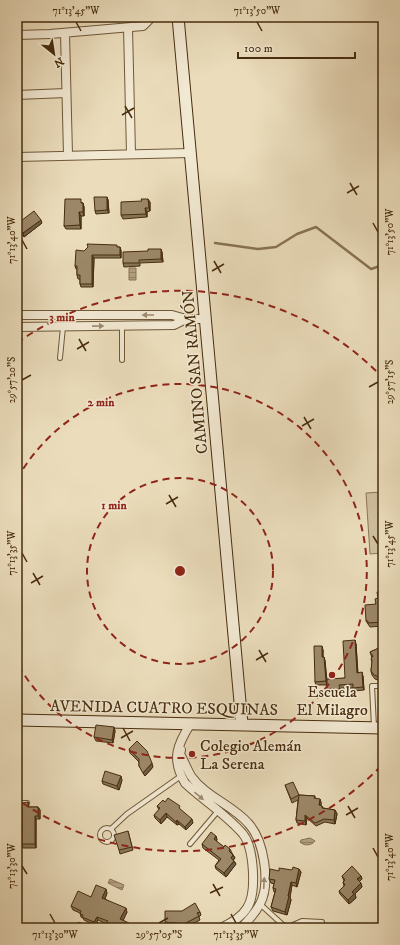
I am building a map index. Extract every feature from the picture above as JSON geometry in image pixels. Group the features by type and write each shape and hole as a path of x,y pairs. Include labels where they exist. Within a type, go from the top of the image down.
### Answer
{"main road":[{"name":"CAMINO SAN RAMÓN","path":"178,17 242,724"},
{"name":"AVENIDA CUATRO ESQUINAS","path":"17,720 378,728"}],"street":[{"path":"17,35 65,33 144,26 149,20 149,17"},
{"path":"128,28 131,154"},
{"path":"65,33 68,155"},
{"path":"17,95 66,93"},
{"path":"17,156 190,153"},
{"path":"186,319 174,325 20,327 20,315 172,315 186,319 205,319"},
{"path":"193,723 178,745 177,765 181,776 185,784 236,826 244,836 249,850 252,867 253,890 248,907 240,916 221,928"},
{"path":"193,723 184,738 180,754 192,776 204,788 246,821 253,829 263,858 265,879 264,892 260,904 251,917 240,928"},
{"path":"252,894 260,904"}],"lane":[{"path":"60,358 63,326"},
{"path":"122,326 122,360"},
{"path":"378,728 372,686 383,686"},
{"path":"111,829 127,814 181,776"},
{"path":"17,803 27,803"},
{"path":"190,844 218,811"},
{"path":"260,904 283,925 288,927 302,921 322,922"},
{"path":"79,925 85,928"}],"shaded area":[{"path":"129,268 136,268 136,280 129,280"},
{"path":"383,492 383,553 370,554 366,493"},
{"path":"310,838 315,841 310,845 305,845 300,842 301,840"},
{"path":"110,879 124,885 122,890 108,883"}],"building":[{"path":"94,197 107,197 107,210 95,211"},
{"path":"65,199 81,199 81,203 83,203 83,212 79,212 80,225 64,226"},
{"path":"141,199 148,199 149,208 145,208 146,214 121,215 121,202 142,201"},
{"path":"34,211 41,220 23,233 17,224"},
{"path":"87,244 117,245 117,247 120,247 120,255 92,255 92,284 80,284 80,275 77,275 77,266 75,266 76,250 84,251 88,247"},
{"path":"148,249 161,249 161,259 139,260 139,263 123,263 123,252 148,251"},
{"path":"383,591 383,622 368,623 368,621 366,621 365,605 376,604 375,599 378,598 377,592"},
{"path":"355,640 357,673 362,672 363,687 353,688 353,684 339,685 340,689 327,689 327,679 345,678 343,641"},
{"path":"383,641 382,678 374,675 371,671 371,659 373,656 370,652 379,648"},
{"path":"314,646 322,646 322,657 324,657 326,681 315,682"},
{"path":"96,725 114,727 112,740 94,737"},
{"path":"137,741 147,751 152,763 143,773 139,766 139,759 129,749"},
{"path":"105,771 121,776 117,786 102,781"},
{"path":"293,782 299,795 291,799 285,785"},
{"path":"299,795 315,796 314,798 320,799 319,805 322,806 322,808 335,810 334,820 324,819 315,823 305,815 305,821 296,820"},
{"path":"168,798 180,806 179,808 192,819 185,827 177,820 176,822 166,813 160,820 154,815 160,808 157,806 163,800 165,802"},
{"path":"28,802 28,807 38,807 38,816 35,816 35,844 22,844 22,803"},
{"path":"128,831 132,847 119,850 114,835"},
{"path":"211,832 216,836 214,839 224,847 225,845 230,849 229,851 233,855 231,858 234,861 224,873 215,866 221,859 202,844"},
{"path":"352,866 361,876 357,879 361,883 352,892 354,894 348,900 339,891 345,885 343,882 345,880 342,876"},
{"path":"293,867 299,869 296,883 291,882 285,912 271,907 276,889 273,888 275,880 269,879 270,869 279,871 279,868 292,870"},
{"path":"96,885 106,889 102,898 126,908 120,919 129,923 127,928 108,928 109,926 106,925 108,921 97,917 94,922 82,917 83,915 80,914 81,911 71,906 78,891 91,897"},
{"path":"195,903 200,912 197,913 199,916 184,924 165,922 165,911 182,911"}],"waterway":[{"path":"215,243 258,249 276,247 297,234 316,227 371,269 383,265"}],"place":[{"name":"Escuela El Milagro","path":"332,675"},
{"name":"Colegio Alemán La Serena","path":"192,754"}]}
